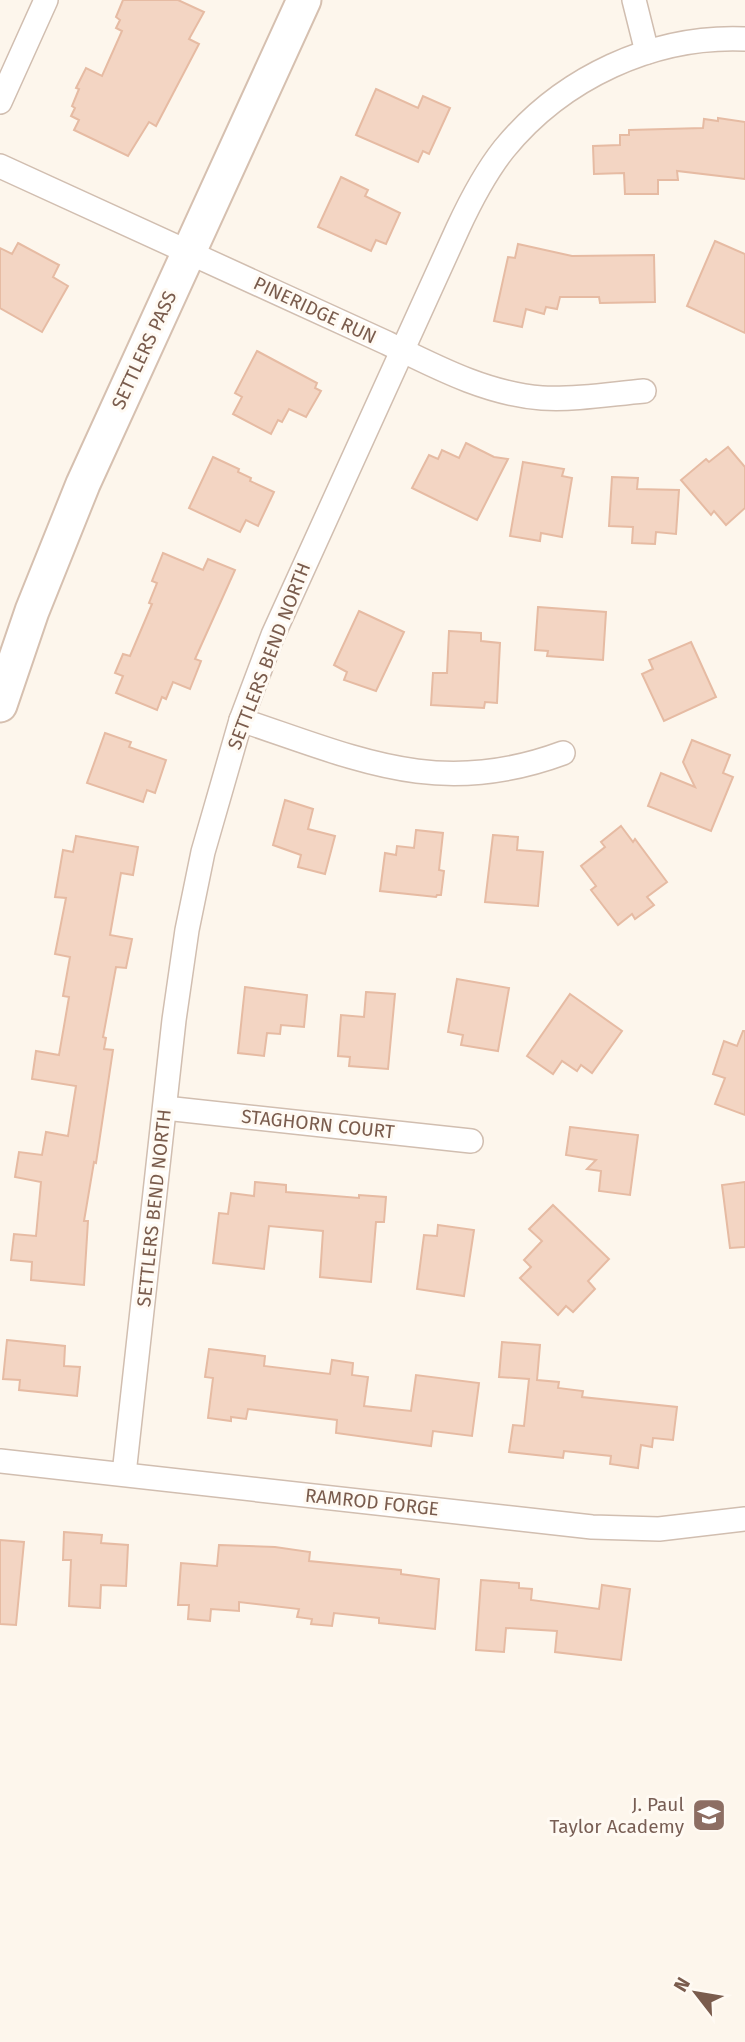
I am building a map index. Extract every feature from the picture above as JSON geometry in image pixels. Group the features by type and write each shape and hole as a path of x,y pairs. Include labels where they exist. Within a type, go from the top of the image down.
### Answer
{"street":[{"path":"0,102 46,0"},
{"name":"SETTLERS PASS","path":"0,705 55,549 304,0"},
{"path":"634,0 647,52"},
{"name":"SETTLERS BEND NORTH","path":"124,1474 164,1108 181,969 194,891 208,831 241,720 286,604 471,202 502,151 523,127 571,88 597,73 647,52 679,44 745,39"},
{"name":"PINERIDGE RUN","path":"0,166 476,383 519,395 565,398 644,391"},
{"path":"241,720 381,766 431,774 471,774 510,769 563,753"},
{"name":"STAGHORN COURT","path":"164,1108 471,1141"},
{"name":"RAMROD FORGE","path":"0,1461 592,1527 659,1529 724,1524 745,1519"}],"building":[{"path":"123,0 178,0 204,12 189,39 199,44 156,126 149,122 128,156 74,130 79,120 71,116 79,89 76,88 86,68 102,76 122,31 116,28 120,20 116,17"},
{"path":"376,89 418,108 423,96 450,108 429,154 423,151 418,162 356,135"},
{"path":"718,118 745,122 745,179 677,171 678,180 658,180 658,194 625,194 624,173 594,174 593,146 620,145 620,135 629,135 629,130 703,128 704,119 718,121"},
{"path":"341,177 368,190 365,196 400,213 386,244 376,240 371,251 318,227"},
{"path":"715,241 745,254 745,333 687,306"},
{"path":"18,243 59,265 53,277 68,286 42,332 0,308 0,248 12,254"},
{"path":"518,244 572,256 654,255 655,302 600,303 599,297 560,297 557,309 546,307 544,314 526,309 522,327 494,321 508,257 515,258"},
{"path":"257,351 317,383 315,388 321,391 306,417 289,409 282,422 278,420 271,434 233,414 242,397 235,393"},
{"path":"466,443 494,457 508,459 477,520 412,488 429,455 438,459 442,450 459,458"},
{"path":"728,447 745,467 745,508 726,525 714,511 711,515 681,480 706,459 709,462"},
{"path":"213,457 239,469 238,472 251,478 250,481 274,492 258,526 246,520 240,532 189,508"},
{"path":"523,462 564,469 562,476 572,478 562,537 541,533 540,541 510,536"},
{"path":"612,477 638,478 637,489 679,490 676,534 656,532 655,544 632,543 633,527 609,526"},
{"path":"163,553 203,570 208,559 235,570 195,659 201,661 190,689 173,682 166,699 162,697 157,710 116,693 123,676 115,673 123,654 130,656 152,604 149,603 157,583 152,581"},
{"path":"538,607 606,612 603,660 547,656 548,651 535,650"},
{"path":"359,611 404,632 376,691 344,680 347,672 334,665"},
{"path":"449,631 481,633 481,641 500,643 497,703 485,702 484,708 431,705 433,673 447,673"},
{"path":"691,642 716,697 664,721 642,674 653,669 649,660"},
{"path":"105,733 131,742 129,747 166,760 155,793 147,790 143,802 87,783"},
{"path":"692,740 730,755 723,773 733,777 711,831 648,806 661,773 695,787 683,762"},
{"path":"285,800 313,809 308,829 335,836 325,874 298,867 301,855 273,845"},
{"path":"621,826 633,842 635,839 667,882 647,897 654,905 635,919 632,914 618,925 591,890 596,886 581,866 605,847 601,842"},
{"path":"416,830 443,833 439,870 444,871 441,895 436,897 380,891 385,853 396,855 397,846 414,848"},
{"path":"493,835 518,837 517,850 543,852 538,906 485,902"},
{"path":"76,836 138,847 133,875 121,873 110,935 132,939 126,968 116,967 103,1037 106,1038 104,1049 113,1050 96,1163 94,1162 84,1221 88,1221 84,1285 31,1280 32,1262 11,1260 14,1234 36,1236 41,1182 15,1177 19,1152 42,1155 46,1132 68,1136 76,1086 32,1079 36,1051 59,1055 69,997 63,996 70,957 55,954 66,898 55,897 63,850 73,852"},
{"path":"457,979 509,988 498,1051 461,1045 463,1035 448,1032"},
{"path":"245,987 307,995 304,1027 281,1025 280,1034 267,1033 264,1056 238,1053"},
{"path":"366,992 395,994 388,1069 349,1066 350,1057 338,1056 341,1015 364,1017"},
{"path":"570,994 622,1031 592,1073 581,1065 577,1071 562,1061 553,1074 527,1056"},
{"path":"743,1031 745,1115 715,1104 725,1078 713,1074 724,1041 737,1046"},
{"path":"570,1127 638,1135 630,1195 599,1191 601,1171 587,1169 596,1160 566,1155"},
{"path":"255,1182 286,1185 286,1192 359,1198 359,1195 386,1197 384,1222 376,1222 371,1282 320,1277 323,1231 269,1226 264,1269 213,1263 219,1213 228,1214 231,1193 254,1196"},
{"path":"745,1182 745,1247 730,1248 722,1185"},
{"path":"553,1205 609,1259 588,1281 595,1289 573,1312 566,1306 558,1315 520,1278 531,1267 524,1260 542,1241 529,1229"},
{"path":"438,1225 474,1230 464,1296 417,1289 424,1235 437,1236"},
{"path":"7,1340 65,1346 64,1366 80,1367 77,1396 19,1390 20,1380 3,1379"},
{"path":"502,1342 540,1345 537,1380 559,1382 558,1388 583,1391 582,1397 677,1407 673,1440 653,1438 652,1447 641,1445 638,1468 610,1464 611,1456 564,1451 563,1458 509,1452 513,1425 524,1426 529,1379 499,1377"},
{"path":"209,1349 265,1356 264,1366 330,1374 332,1360 353,1363 352,1375 368,1377 364,1406 411,1411 416,1375 479,1383 472,1436 433,1431 431,1446 336,1433 337,1420 248,1409 246,1419 231,1417 231,1421 208,1418 213,1378 205,1377"},
{"path":"64,1532 102,1535 101,1543 128,1545 126,1586 101,1585 100,1608 69,1606 71,1560 63,1560"},
{"path":"0,1540 24,1542 16,1625 0,1624"},
{"path":"219,1545 275,1547 310,1552 309,1561 401,1570 401,1574 439,1579 435,1629 379,1623 379,1618 334,1613 332,1626 311,1624 312,1619 297,1617 299,1609 239,1602 239,1611 211,1609 210,1621 188,1619 189,1605 178,1605 181,1563 217,1566"},
{"path":"481,1580 519,1583 519,1588 532,1589 531,1600 599,1609 602,1585 630,1589 621,1660 555,1652 557,1631 506,1628 504,1652 476,1650"}],"place":[{"name":"J. Paul Taylor Academy","path":"709,1815"}]}
